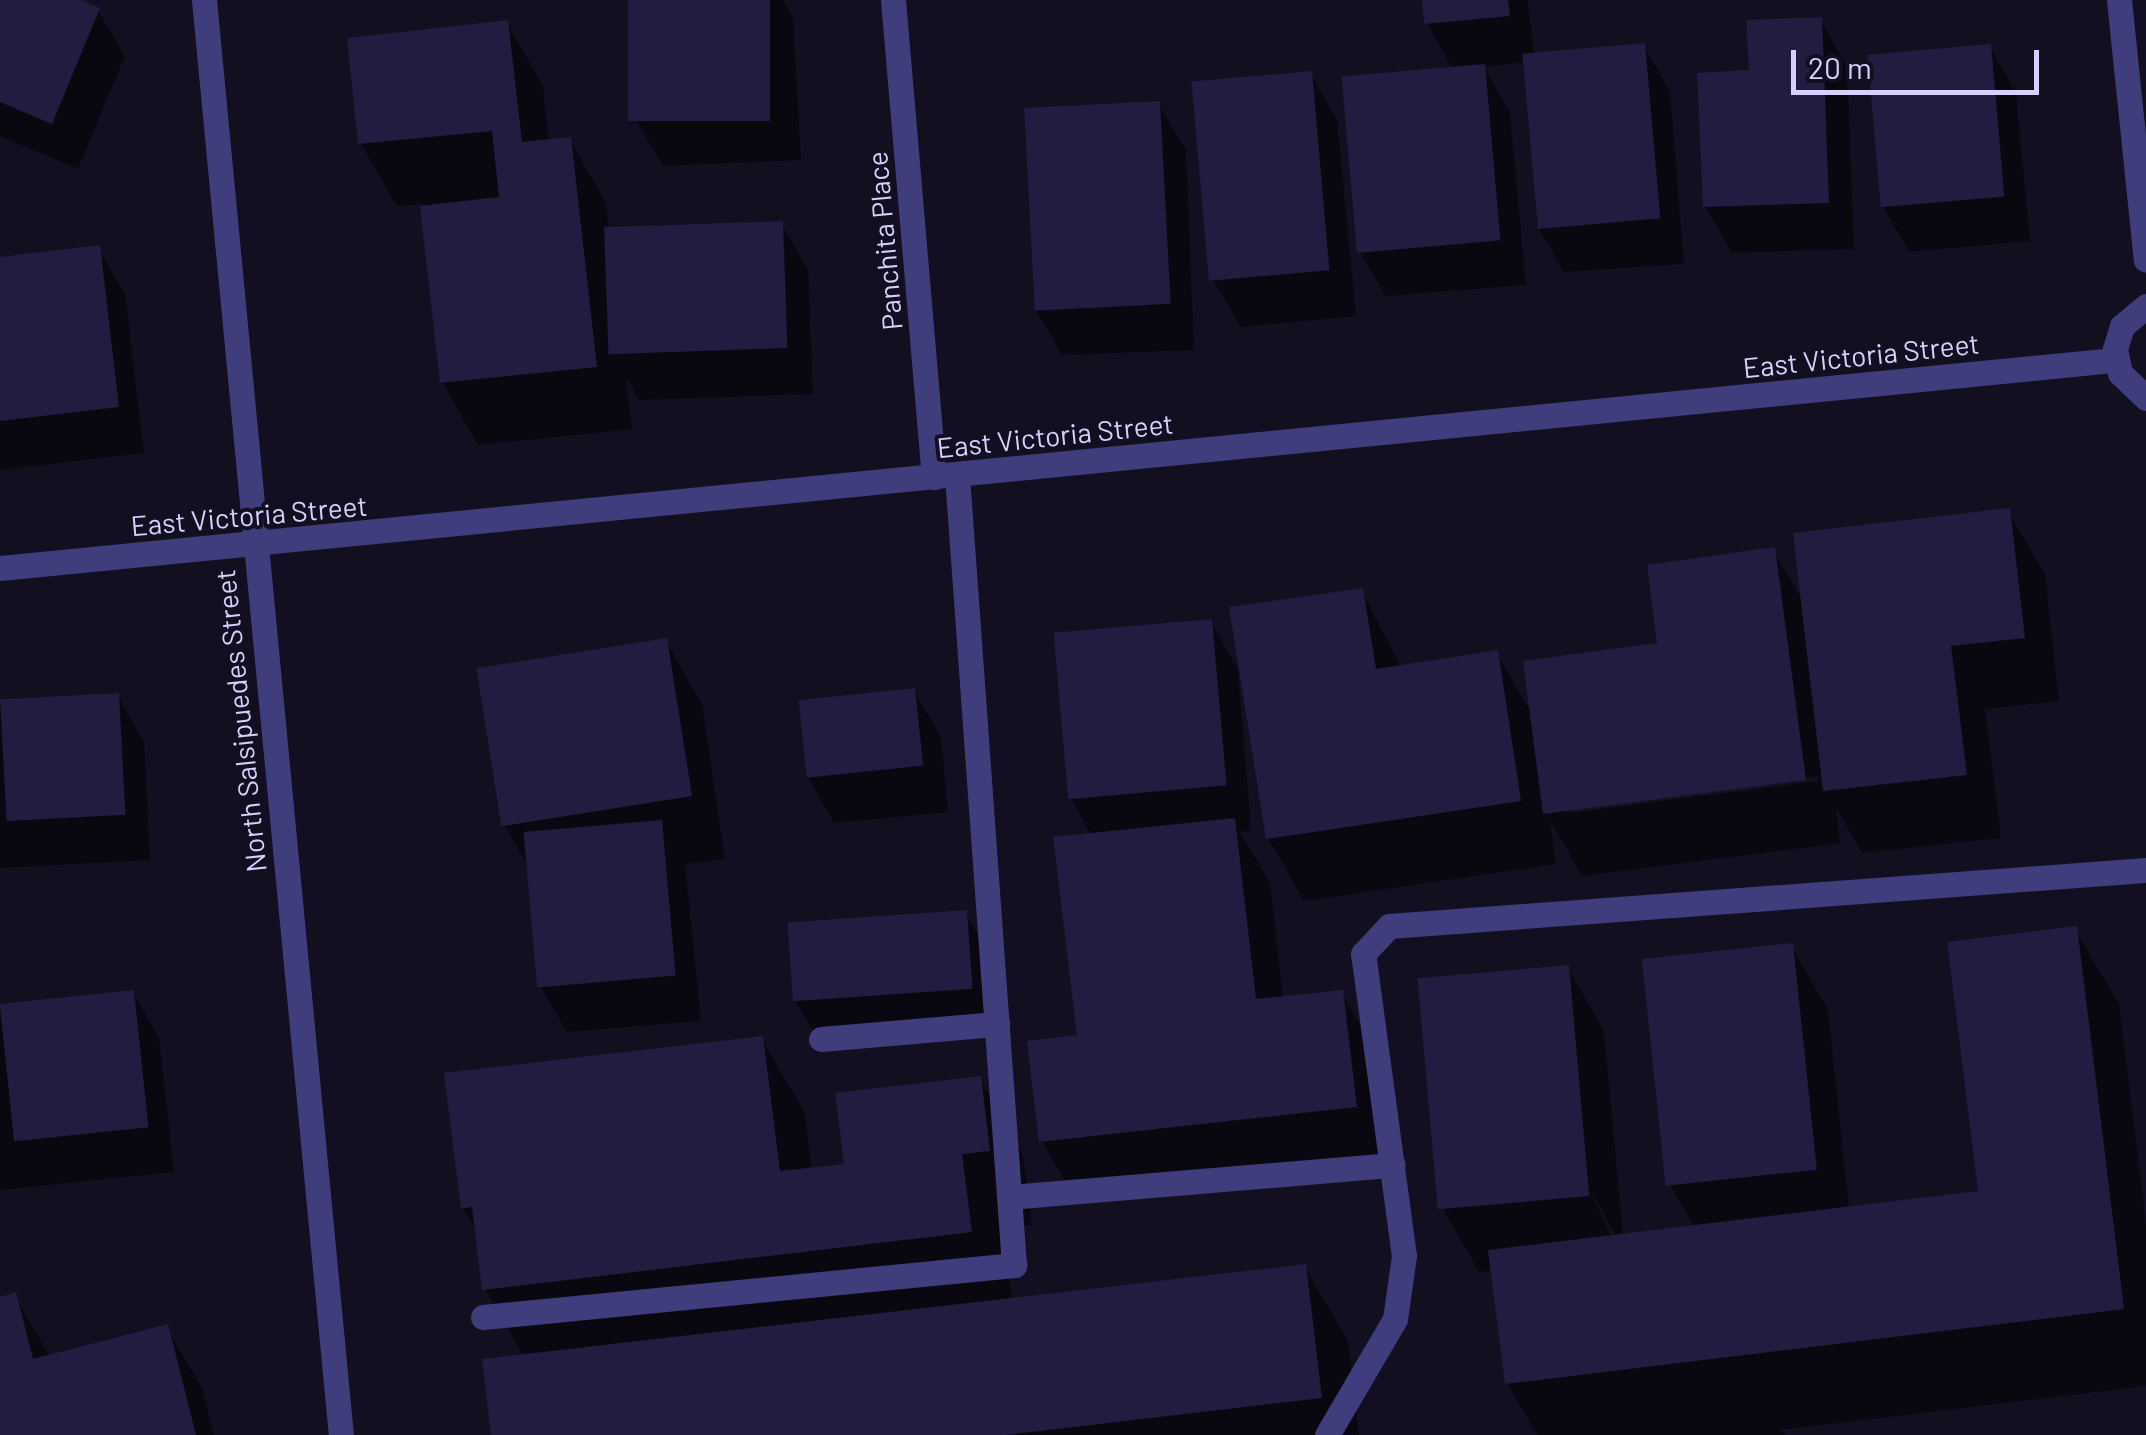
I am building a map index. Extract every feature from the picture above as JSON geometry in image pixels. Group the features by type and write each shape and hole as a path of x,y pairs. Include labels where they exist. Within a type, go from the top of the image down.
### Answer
{"street":[{"name":"North Salsipuedes Street","path":"204,0 340,1435"},
{"name":"Panchita Place","path":"484,1318 1014,1265 997,1024 945,477 893,0"},
{"path":"2120,0 2146,260"},
{"path":"2146,306 2122,326 2115,360 2128,386 2146,398"},
{"name":"East Victoria Street","path":"0,568 2115,360"},
{"path":"1327,1435 1395,1318 1404,1256 1363,954 1389,926 2146,870"},
{"path":"820,1039 997,1024"},
{"path":"1010,1197 1392,1165"}],"building":[{"path":"0,0 81,0 100,8 52,124 0,102"},
{"path":"628,0 770,0 770,121 628,121"},
{"path":"1422,0 1508,0 1510,16 1424,24"},
{"path":"1822,17 1829,203 1703,207 1697,73 1749,70 1746,20"},
{"path":"508,20 522,142 571,137 597,367 440,383 420,206 499,197 492,131 358,144 347,38"},
{"path":"1645,43 1660,218 1538,229 1522,54"},
{"path":"1991,44 2004,196 1881,207 1867,55"},
{"path":"1485,64 1500,240 1357,253 1342,77"},
{"path":"1312,71 1329,270 1209,281 1191,82"},
{"path":"1160,101 1171,304 1035,311 1024,108"},
{"path":"783,221 787,348 609,354 604,227"},
{"path":"100,245 119,407 0,421 0,257"},
{"path":"2010,508 2025,638 1951,646 1967,775 1823,791 1793,533"},
{"path":"1775,547 1806,780 1543,814 1523,661 1657,643 1647,565"},
{"path":"1363,588 1376,669 1498,650 1521,801 1266,839 1229,607"},
{"path":"1212,619 1227,785 1068,799 1054,633"},
{"path":"667,638 692,796 501,826 476,668"},
{"path":"915,688 923,766 807,778 799,700"},
{"path":"119,693 125,815 7,821 0,699"},
{"path":"1235,818 1256,999 1343,990 1357,1107 1039,1142 1027,1041 1077,1035 1053,837"},
{"path":"662,820 676,975 537,988 524,832"},
{"path":"967,910 973,989 793,1001 787,923"},
{"path":"2077,926 2124,1309 1505,1384 1488,1250 1978,1191 1947,942"},
{"path":"1793,943 1817,1170 1666,1186 1642,959"},
{"path":"1569,965 1589,1196 1438,1209 1418,978"},
{"path":"134,990 148,1127 14,1141 0,1004"},
{"path":"763,1036 780,1171 844,1164 835,1093 981,1076 990,1151 962,1154 972,1232 482,1290 472,1207 461,1209 444,1073"},
{"path":"1306,1264 1322,1398 1006,1435 491,1435 482,1359"},
{"path":"16,1292 33,1359 168,1324 196,1435 0,1435 0,1297"}]}
